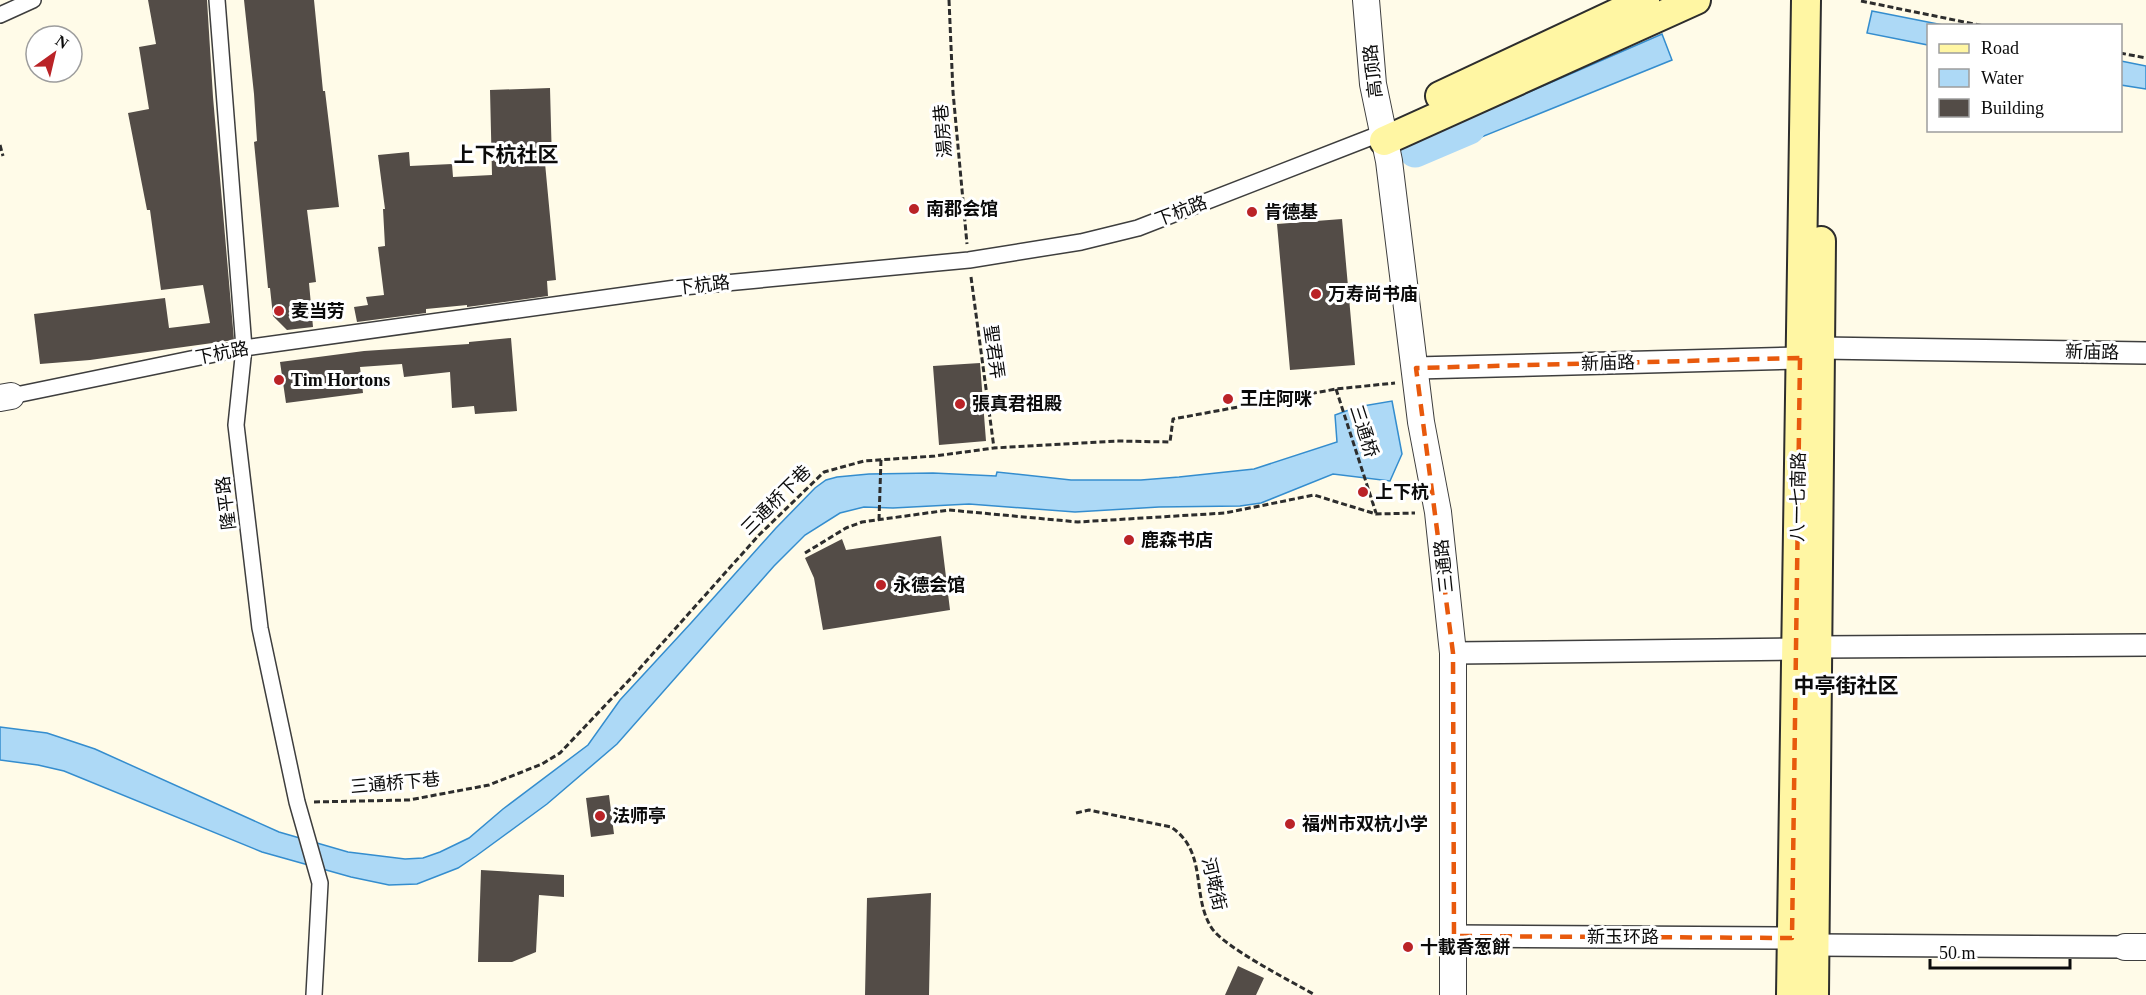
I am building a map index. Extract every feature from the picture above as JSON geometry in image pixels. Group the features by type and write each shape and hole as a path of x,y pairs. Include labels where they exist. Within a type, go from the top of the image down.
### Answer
{"main road":[{"name":"下杭路","path":"1382,132 1645,0"},
{"name":"下杭路","path":"1382,132 1696,0"},
{"name":"八一七南路","path":"1806,0 1811,353"},
{"name":"八一七南路","path":"1791,995 1803,941 1811,353 1822,0"},
{"name":"八一七南路","path":"1803,941 1814,995"}],"street":[{"path":"0,15 33,0"},
{"name":"隆平路","path":"217,0 244,348 236,425 260,628 297,802 320,883 314,995"},
{"name":"高顶路","path":"1366,0 1373,84 1382,132"},
{"name":"下杭路","path":"5,397 244,348 683,287 969,260 1081,242 1138,228 1382,132"},
{"name":"三通路","path":"1382,132 1389,160 1421,422 1438,512 1453,653 1453,995"},
{"name":"新庙路","path":"1416,374 1811,353 2146,353"},
{"path":"1453,653 2146,645"},
{"name":"新玉环路","path":"1454,936 2135,947"}],"path":[{"name":"湯房巷","path":"949,0 953,92 969,260"},
{"path":"1861,1 1974,24"},
{"path":"2122,53 2146,58"},
{"path":"0,145 3,156"},
{"name":"聖君弄","path":"969,260 994,448"},
{"name":"三通桥下巷","path":"297,802 409,800 489,785 542,764 560,753 632,677 759,535 824,472 864,461 935,456 994,448 1117,441 1170,442 1173,418 1416,374"},
{"name":"三通桥","path":"1336,389 1376,514"},
{"path":"879,520 881,459"},
{"path":"806,553 846,528 879,520 949,510 1078,522 1225,513 1314,495 1376,514 1438,512"},
{"name":"河墘街","path":"1076,813 1089,810 1171,827 1178,832 1193,853 1206,917 1218,936 1315,995"}],"highlighted area":[{"path":"1800,358 1792,938 1454,936 1453,653 1416,368"}],"water":[{"path":"1872,11 1938,24 1927,24 1927,45 1867,33"},
{"path":"1662,34 1672,60 1432,157 1424,138"},
{"path":"2122,61 2146,66 2146,89 2122,85"},
{"path":"1392,401 1402,454 1390,481 1333,474 1261,503 1240,506 1159,507 1075,512 969,504 893,508 864,507 840,513 805,535 774,566 617,744 547,804 476,856 458,868 417,884 389,885 351,877 262,852 64,771 0,760 0,727 47,733 95,749 279,832 348,852 405,859 423,858 469,838 503,809 588,745 620,700 776,528 815,488 826,480 869,474 933,473 996,476 997,472 1071,480 1141,480 1254,469 1337,442 1335,415 1357,407"}],"building":[{"path":"148,0 207,0 234,340 90,360 40,364 34,314 165,298 169,328 210,323 203,285 161,290 150,210 147,210 128,113 149,109 139,47 156,44"},
{"path":"244,0 314,0 323,91 325,91 339,207 307,210 316,282 309,283 313,327 287,330 273,316 270,288 268,288 254,142 257,141 254,94"},
{"path":"550,88 552,163 545,163 556,280 547,281 548,296 467,307 467,305 426,309 426,313 357,322 354,307 368,305 366,297 384,295 378,247 385,246 383,209 385,209 378,155 409,152 410,166 452,164 453,177 492,175 490,90"},
{"name":"万寿尚书庙","path":"1342,219 1355,365 1290,370 1277,224"},
{"path":"511,338 517,411 475,414 474,406 452,408 450,372 404,377 402,364 360,367 363,393 286,403 280,362 364,351 469,344 469,342"},
{"name":"張真君祖殿","path":"980,363 986,441 939,445 933,366"},
{"name":"永德会馆","path":"941,536 950,610 823,630 814,578 805,558 842,539 846,550"},
{"name":"法师亭","path":"609,795 614,834 591,837 586,798"},
{"path":"481,870 564,875 564,897 539,895 536,952 512,962 478,962"},
{"path":"931,893 929,995 865,995 867,898"},
{"path":"1238,966 1264,978 1256,995 1225,995"}],"waterway":[{"path":"1415,151 1469,128"}],"place":[{"name":"南郡会馆","path":"914,209"},
{"name":"肯德基","path":"1252,212"},
{"name":"万寿尚书庙","path":"1316,294"},
{"name":"麦当劳","path":"279,311"},
{"name":"Tim Hortons","path":"279,380"},
{"name":"王庄阿咪","path":"1228,399"},
{"name":"張真君祖殿","path":"960,404"},
{"name":"上下杭","path":"1363,492"},
{"name":"鹿森书店","path":"1129,540"},
{"name":"永德会馆","path":"881,585"},
{"name":"法师亭","path":"600,816"},
{"name":"福州市双杭小学","path":"1290,824"},
{"name":"十載香葱餅","path":"1408,947"}],"district":[{"name":"上下杭社区","path":"506,155"},
{"name":"中亭街社区","path":"1846,686"}]}
